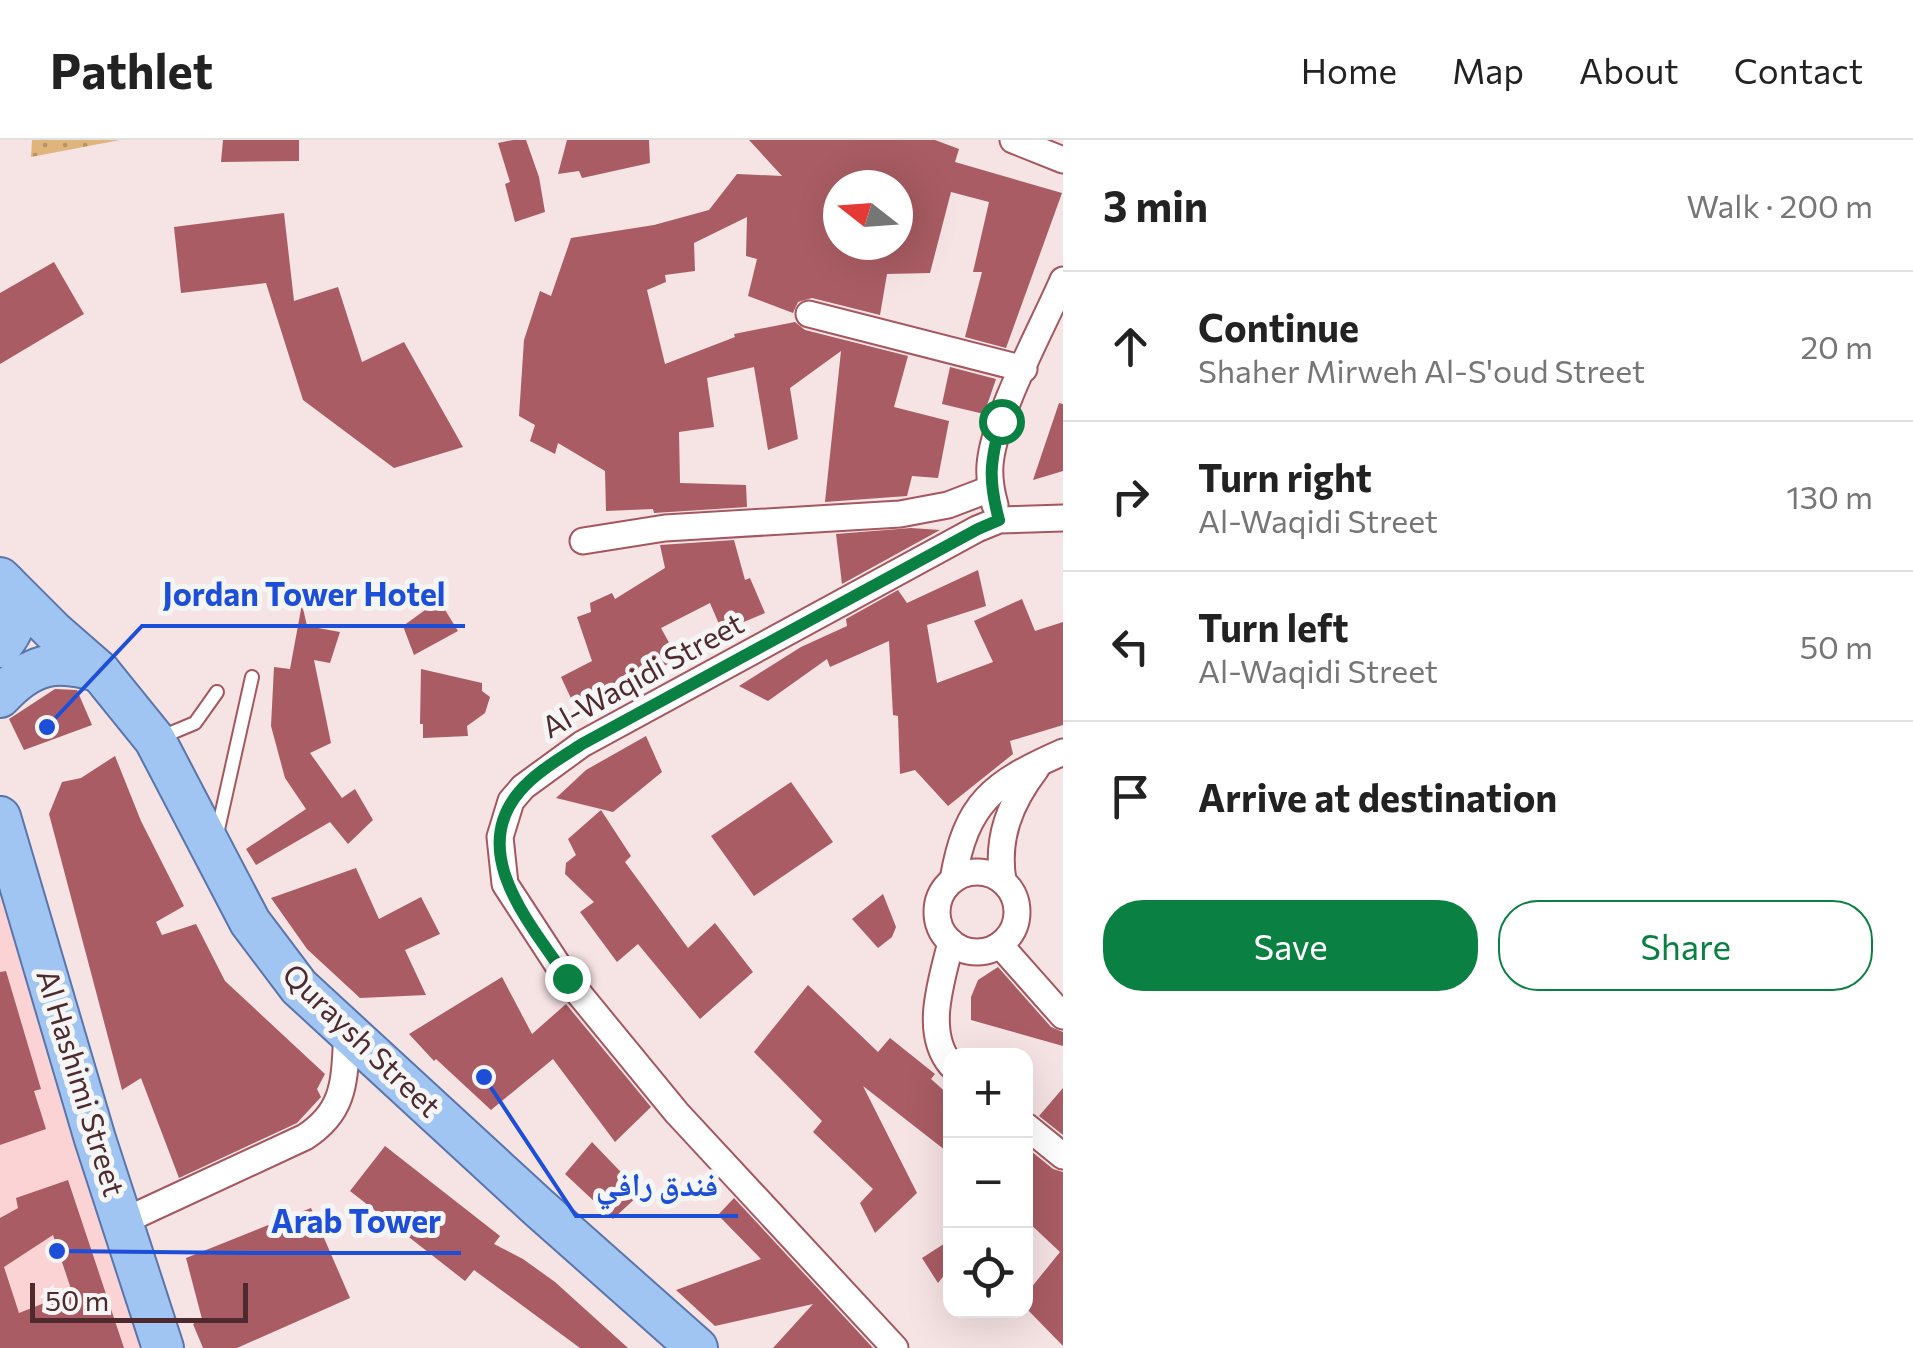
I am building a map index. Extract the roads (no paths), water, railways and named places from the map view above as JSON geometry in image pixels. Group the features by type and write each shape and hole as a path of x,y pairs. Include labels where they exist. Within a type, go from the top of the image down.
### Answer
{"main road":[{"path":"0,647 12,633 16,607 3,580"},
{"path":"3,580 100,672"},
{"path":"0,697 20,676 46,665 73,664 100,672"},
{"name":"Quraysh Street","path":"100,672 154,740 250,922 299,986 686,1342"},
{"name":"Al Hashimi Street","path":"0,817 96,1140 163,1348"}],"street":[{"path":"1013,140 1063,160"},
{"path":"999,520 990,489 990,460 1001,421 1063,280"},
{"path":"809,314 1024,369"},
{"path":"582,541 665,528 900,514 948,505 990,489"},
{"name":"Al-Waqidi Street","path":"895,1348 677,1114 567,978 505,884 500,837 512,801 523,787 582,744 978,529 999,520 1063,518"},
{"path":"953,880 970,872 987,873 1002,881 1014,896 1018,914 1012,931 1000,945 975,952 951,942 938,917 938,904 953,880 964,832 976,810 1014,775 1052,757"},
{"path":"1002,881 1000,860 1005,824 1021,788 1052,757"},
{"path":"943,1053 937,1036 937,1004 951,942"},
{"path":"1000,945 1063,1016"},
{"path":"124,1221 306,1137 324,1125 342,1093 347,1033"},
{"path":"1033,1132 1063,1156"}],"lane":[{"path":"212,856 252,677"},
{"path":"154,740 195,724 217,692"}],"place":[{"name":"Jordan Tower Hotel","path":"47,727"},
{"name":"فندق رافي","path":"484,1077"},
{"name":"Arab Tower","path":"57,1251"}]}
